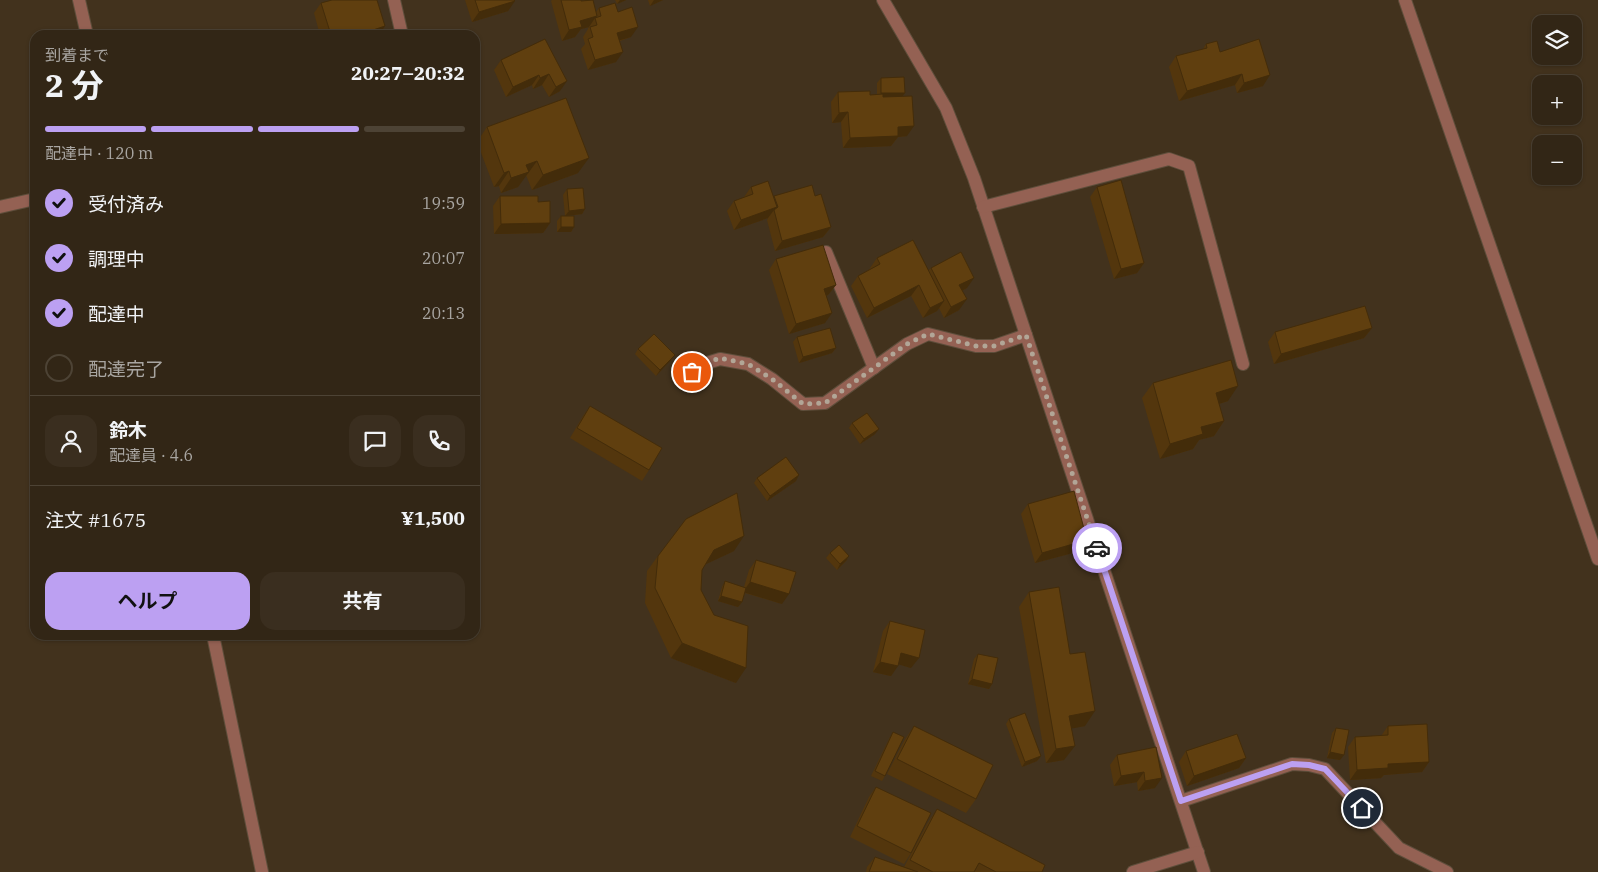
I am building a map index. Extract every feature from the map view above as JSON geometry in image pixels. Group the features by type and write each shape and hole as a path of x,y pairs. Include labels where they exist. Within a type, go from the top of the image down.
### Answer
{"street":[{"path":"80,0 86,30"},
{"path":"394,0 401,30"},
{"path":"883,0 946,108 974,178 1204,872"},
{"path":"1405,0 1598,559"},
{"path":"983,207 1169,159 1189,166 1243,364"},
{"path":"0,207 30,200"},
{"path":"826,252 874,368"},
{"path":"681,380 704,364 720,358 748,364 772,379 803,404 825,403 907,344 928,334 976,346 994,346 1026,335"},
{"path":"213,640 262,872"},
{"path":"1181,801 1292,764 1309,765 1325,769 1400,848 1447,872"},
{"path":"1133,872 1198,852"}],"building":[{"path":"332,0 377,0 385,26 373,30 329,30 321,3"},
{"path":"475,0 514,0 515,1 479,12"},
{"path":"561,0 593,0 597,16 580,21 582,27 569,30"},
{"path":"615,3 618,12 632,7 638,27 617,33 623,52 595,60 588,39 593,37 590,27 597,25 595,18 601,16 599,8"},
{"path":"545,39 567,81 556,87 549,74 540,78 539,75 513,87 501,60"},
{"path":"1259,39 1270,75 1244,83 1242,74 1187,91 1176,56 1207,48 1206,44 1217,41 1220,52"},
{"path":"904,77 905,93 881,93 881,78"},
{"path":"870,91 870,95 883,94 883,97 912,96 914,126 898,127 898,136 850,138 848,112 839,113 838,92"},
{"path":"566,98 589,158 543,175 537,161 526,165 529,172 511,178 509,171 504,173 487,127"},
{"path":"1121,180 1144,263 1121,269 1097,187"},
{"path":"768,181 777,207 741,220 734,201 753,194 751,187"},
{"path":"812,185 815,196 821,194 831,227 782,241 774,210 778,207 774,196"},
{"path":"583,188 585,209 569,211 567,189"},
{"path":"500,196 538,196 538,202 550,201 550,223 501,224"},
{"path":"561,216 574,216 574,227 561,227"},
{"path":"913,240 944,301 930,308 919,285 874,308 858,276 880,264 877,258"},
{"path":"823,245 836,285 824,289 832,313 796,324 776,259"},
{"path":"961,252 974,278 959,285 967,299 951,307 931,268"},
{"path":"1365,306 1372,328 1281,354 1275,332"},
{"path":"830,328 836,348 803,357 797,337"},
{"path":"654,334 675,355 660,370 638,349"},
{"path":"1231,360 1238,386 1216,393 1224,421 1201,427 1203,434 1170,444 1153,383"},
{"path":"590,406 662,448 649,470 577,428"},
{"path":"867,413 879,429 864,439 852,423"},
{"path":"786,457 799,475 770,496 757,478"},
{"path":"1074,491 1087,540 1042,553 1028,504"},
{"path":"737,493 744,536 714,550 702,570 701,590 714,615 748,626 746,668 682,643 655,588 658,556 686,519"},
{"path":"839,545 849,556 840,564 830,553"},
{"path":"756,560 796,572 789,594 750,582"},
{"path":"725,581 746,588 742,602 721,596"},
{"path":"1059,587 1070,654 1085,652 1095,711 1069,716 1075,746 1056,749 1029,592"},
{"path":"890,621 925,630 919,658 901,653 898,666 880,662"},
{"path":"978,654 998,658 992,684 972,679"},
{"path":"1025,713 1041,756 1025,762 1009,719"},
{"path":"1427,724 1429,762 1388,764 1388,768 1357,770 1355,737 1388,735 1388,726"},
{"path":"914,726 993,765 976,799 897,759"},
{"path":"1336,728 1349,730 1344,755 1330,752"},
{"path":"893,732 904,737 885,776 875,771"},
{"path":"1237,734 1246,758 1194,776 1186,751"},
{"path":"1156,747 1162,778 1145,781 1144,772 1121,776 1117,755"},
{"path":"876,787 931,813 911,853 857,826"},
{"path":"937,809 1045,865 1042,872 996,872 979,863 974,872 933,872 910,860"},
{"path":"875,857 918,872 869,872"}],"way so far":[{"path":"692,372 704,364 720,358 748,364 772,379 803,404 825,403 907,344 928,334 976,346 994,346 1026,335 1097,548"}],"route":[{"path":"1097,548 1181,801 1292,764 1309,765 1325,769 1362,808"}]}
